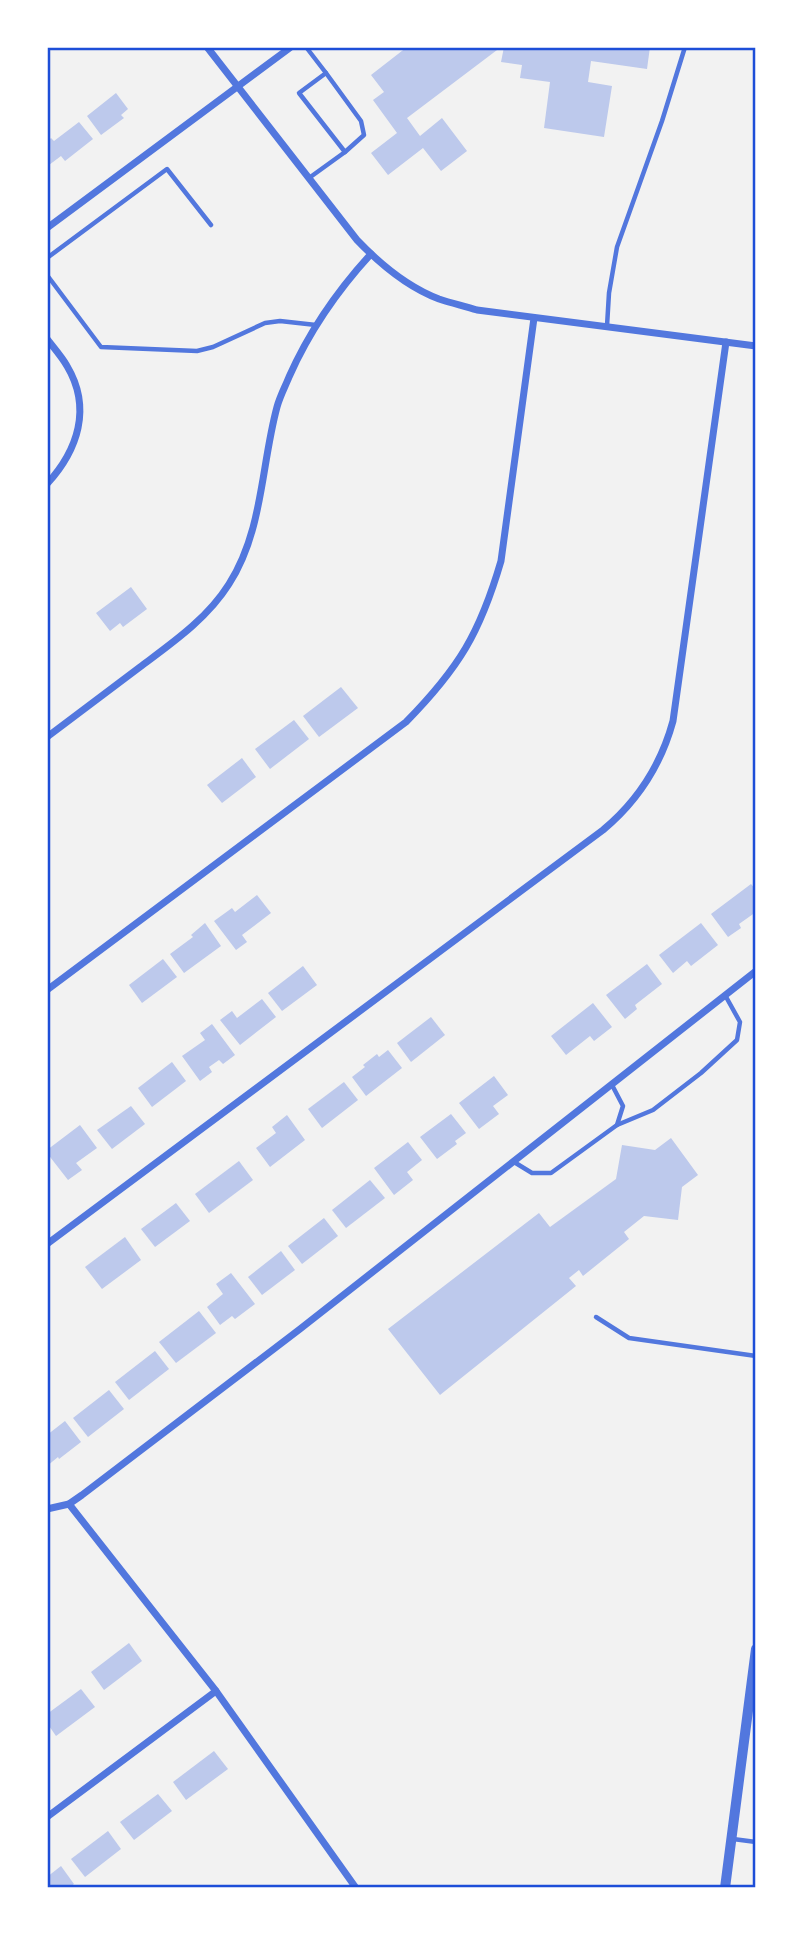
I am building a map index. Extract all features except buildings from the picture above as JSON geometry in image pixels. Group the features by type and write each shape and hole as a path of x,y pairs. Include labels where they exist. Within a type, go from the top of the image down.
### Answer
{"street":[{"path":"207,47 236,87 371,254 409,285 438,298 477,310 756,345"},
{"path":"47,228 291,47"},
{"path":"47,737 182,635 210,610 229,584 254,527 278,404 298,356 316,325 355,271 371,254"},
{"path":"47,990 406,722 458,662 491,598 501,561 534,318"},
{"path":"47,339 68,368 80,405 80,424 74,446 47,484"},
{"path":"47,1244 603,830 621,815 637,796 653,774 673,721 726,342"},
{"path":"47,1509 69,1504 289,1337 756,971"},
{"path":"69,1504 216,1691 356,1888"},
{"path":"725,1888 756,1649"},
{"path":"47,1817 216,1691"}],"lane":[{"path":"306,47 361,121 364,135 309,178"},
{"path":"607,326 609,293 617,247 685,47"},
{"path":"326,73 299,93 345,152"},
{"path":"47,258 167,169 211,225"},
{"path":"47,275 101,347 197,351 213,347 265,323 280,321 316,325"},
{"path":"513,1161 532,1173 551,1174 617,1125 653,1110 701,1073 737,1040 740,1022 725,995"},
{"path":"612,1084 623,1106 617,1125"},
{"path":"596,1317 629,1338 756,1356"},
{"path":"732,1839 756,1842"}]}
